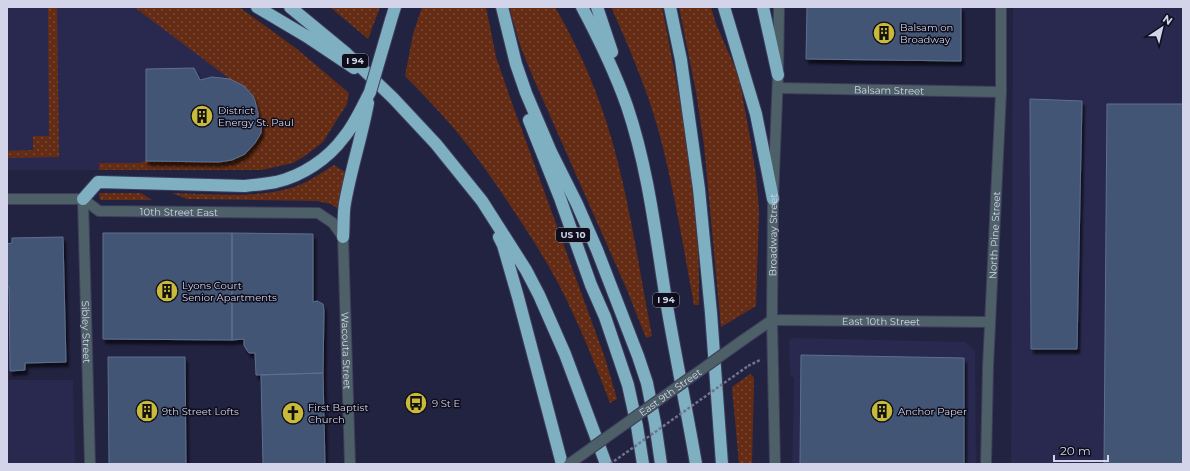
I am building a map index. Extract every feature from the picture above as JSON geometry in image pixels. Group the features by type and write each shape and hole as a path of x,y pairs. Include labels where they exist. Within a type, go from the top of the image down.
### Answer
{"highway":[{"path":"257,7 306,36 355,69 415,120"},
{"name":"I 94","path":"290,7 347,54 415,120 468,182 486,207 522,264 539,295 565,354 606,464"},
{"path":"343,237 345,205 370,92 395,7"},
{"path":"501,7 516,64 526,93 551,152 577,204 597,250 638,356 654,416 661,464"},
{"name":"US 10","path":"501,7 498,19 522,99 591,285 605,317 628,385 643,464"},
{"name":"I 94","path":"582,7 605,52 617,80 636,136 644,166 675,353 696,464"},
{"path":"597,7 621,81 636,136"},
{"path":"670,7 681,60 699,190 711,313 722,464"},
{"path":"724,7 756,114 773,199"},
{"path":"762,7 778,75"},
{"path":"83,200 98,182 245,186 277,182 295,175 322,159 334,149 345,136 370,92"},
{"path":"468,182 503,245 562,464"}],"street":[{"name":"Broadway Street","path":"775,464 772,320 773,199 778,88 779,7"},
{"name":"North Pine Street","path":"986,464 988,367 1001,92 1001,7"},
{"name":"Balsam Street","path":"778,88 1001,92"},
{"path":"7,200 83,200"},
{"name":"10th Street East","path":"83,200 99,211 318,213 333,223 343,237"},
{"name":"Sibley Street","path":"83,200 90,464"},
{"name":"Wacouta Street","path":"343,237 350,464"},
{"name":"East 10th Street","path":"772,320 990,322"},
{"name":"East 9th Street","path":"569,464 772,320"}],"path":[{"path":"610,464 748,366"}],"shaded area":[{"path":"7,7 134,7 265,99 262,170 7,170"},
{"path":"48,7 57,7 59,157 7,158 7,151 33,150 33,136 49,136"},
{"path":"134,7 239,7 297,49 349,93 347,104 323,142 293,163 262,170 99,170 99,163 139,163 146,161 219,162 232,160 245,154 255,143 258,113 255,101 249,91 244,86 230,79"},
{"path":"330,7 380,7 368,39"},
{"path":"422,7 486,7 496,57 605,358 617,399 610,403 574,315 557,281 535,243 500,190 471,150 423,94 405,76 413,34"},
{"path":"509,7 555,7 587,70 606,120 624,186 652,336 646,338 627,290 532,75 521,48"},
{"path":"611,7 662,7 678,91 691,176 698,242 699,305 694,305 674,195 658,129 637,67"},
{"path":"679,7 711,7 716,24 734,65 740,83 756,176 759,211 756,306 721,327 704,145 696,92"},
{"path":"1013,7 1183,7 1183,464 1011,464"},
{"path":"334,165 345,172 337,208 331,204 317,201 187,199 172,193 235,195 273,192 302,184"},
{"path":"99,193 141,193 152,200 100,200"},
{"name":"Anchor Paper","path":"794,338 965,342 975,350 976,464 792,464 794,378 790,375 789,340"},
{"path":"750,374 753,376 754,380 752,464 739,464 732,387"},
{"path":"7,380 73,380 75,464 7,464"}],"building":[{"name":"Balsam on Broadway","path":"807,7 961,7 961,61 806,59"},
{"name":"District Energy St. Paul","path":"194,68 200,80 212,77 230,79 244,86 253,96 258,113 258,120 262,120 261,133 255,143 245,154 232,160 219,162 146,161 146,69"},
{"path":"1030,99 1082,101 1077,349 1031,349"},
{"path":"1107,104 1183,104 1183,464 1104,464"},
{"name":"Lyons Court Senior Apartments","path":"103,233 232,233 232,340 103,339"},
{"path":"232,233 313,234 313,302 317,301 323,304 324,310 323,373 256,375 255,353 249,353 244,345 244,339 232,340"},
{"path":"63,237 66,362 25,363 25,370 10,371 7,244 12,243 12,238"},
{"name":"Anchor Paper","path":"801,355 964,358 964,464 800,464"},
{"name":"9th Street Lofts","path":"108,357 185,357 186,464 109,464"},
{"name":"First Baptist Church","path":"323,373 325,464 263,464 261,375"}],"place":[{"name":"Balsam on Broadway","path":"884,33"},
{"name":"District Energy St. Paul","path":"202,116"},
{"name":"Lyons Court Senior Apartments","path":"167,291"},
{"name":"9 St E","path":"416,403"},
{"name":"9th Street Lofts","path":"147,411"},
{"name":"Anchor Paper","path":"882,411"},
{"name":"First Baptist Church","path":"293,413"}]}
